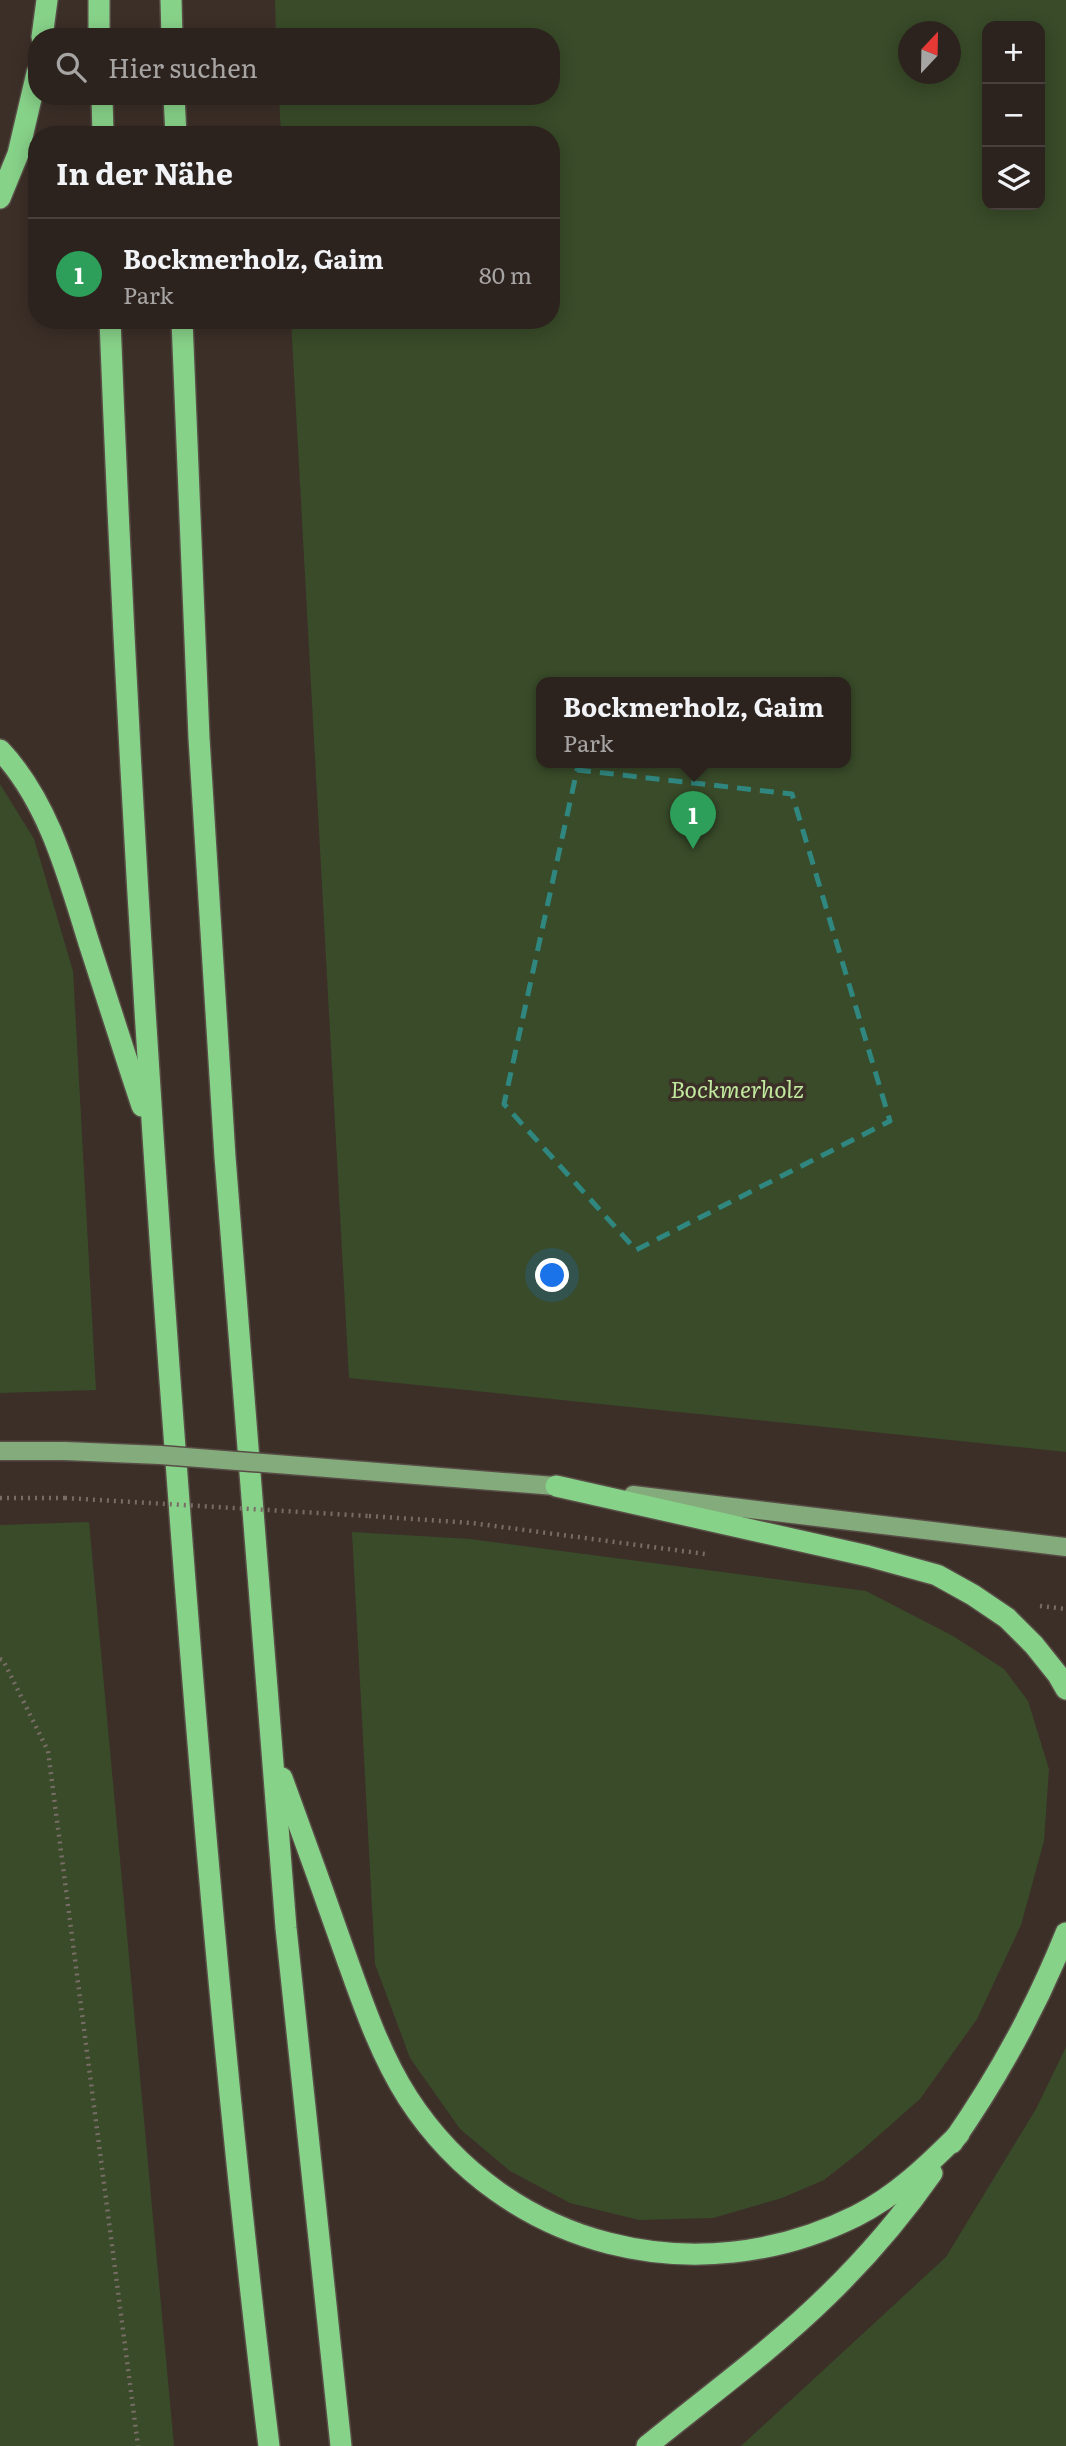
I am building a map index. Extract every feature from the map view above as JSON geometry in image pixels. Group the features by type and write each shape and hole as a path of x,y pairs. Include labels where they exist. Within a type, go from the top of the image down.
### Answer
{"highway":[{"path":"43,28 47,0"},
{"path":"99,0 99,28"},
{"path":"171,0 172,28"},
{"path":"0,198 18,154 29,105"},
{"path":"102,105 103,126"},
{"path":"174,105 176,126"},
{"path":"110,329 130,783 151,1135 196,1735 234,2155 269,2446"},
{"path":"182,329 199,738 225,1157 286,1928 341,2446"},
{"path":"0,750 20,771 45,818 67,874 151,1135"},
{"path":"556,1486 869,1556 937,1575 1007,1618 1034,1645 1066,1689"},
{"path":"274,1754 355,1981 388,2062 432,2131 492,2188 527,2211 564,2229 605,2243 648,2252 691,2256 745,2252 777,2246 819,2233 858,2215 895,2192 929,2165 959,2134"},
{"path":"647,2446 828,2295 896,2220 992,2085 1021,2035 1066,1933"}],"main road":[{"path":"0,1451 160,1455 556,1486 1066,1548"}],"path":[{"path":"0,1498 65,1498 472,1523 717,1556"},
{"path":"1007,1618 1029,1606 1066,1609"},
{"path":"0,1659 3,1660 48,1751 138,2446"}],"highlighted area":[{"path":"577,770 792,794 890,1121 636,1250 504,1104"}],"green space":[{"name":"Bockmerholz","path":"275,0 1066,0 1066,1452 349,1378 291,329 560,329 560,126 281,126 279,105 560,105 560,28 276,28"},
{"path":"0,784 34,839 73,971 96,1390 0,1393"},
{"path":"89,1522 174,2446 0,2446 0,1525"},
{"path":"352,1532 470,1539 866,1591 953,1636 1004,1669 1028,1701 1049,1769 1044,1841 1021,1925 977,2019 920,2099 824,2180 782,2198 713,2218 639,2220 570,2203 510,2171 460,2129 410,2058 375,1964"},
{"path":"1066,2047 1066,2446 741,2446 946,2257 1036,2109"}],"place":[{"name":"Bockmerholz, Gaim","path":"693,849"}]}
